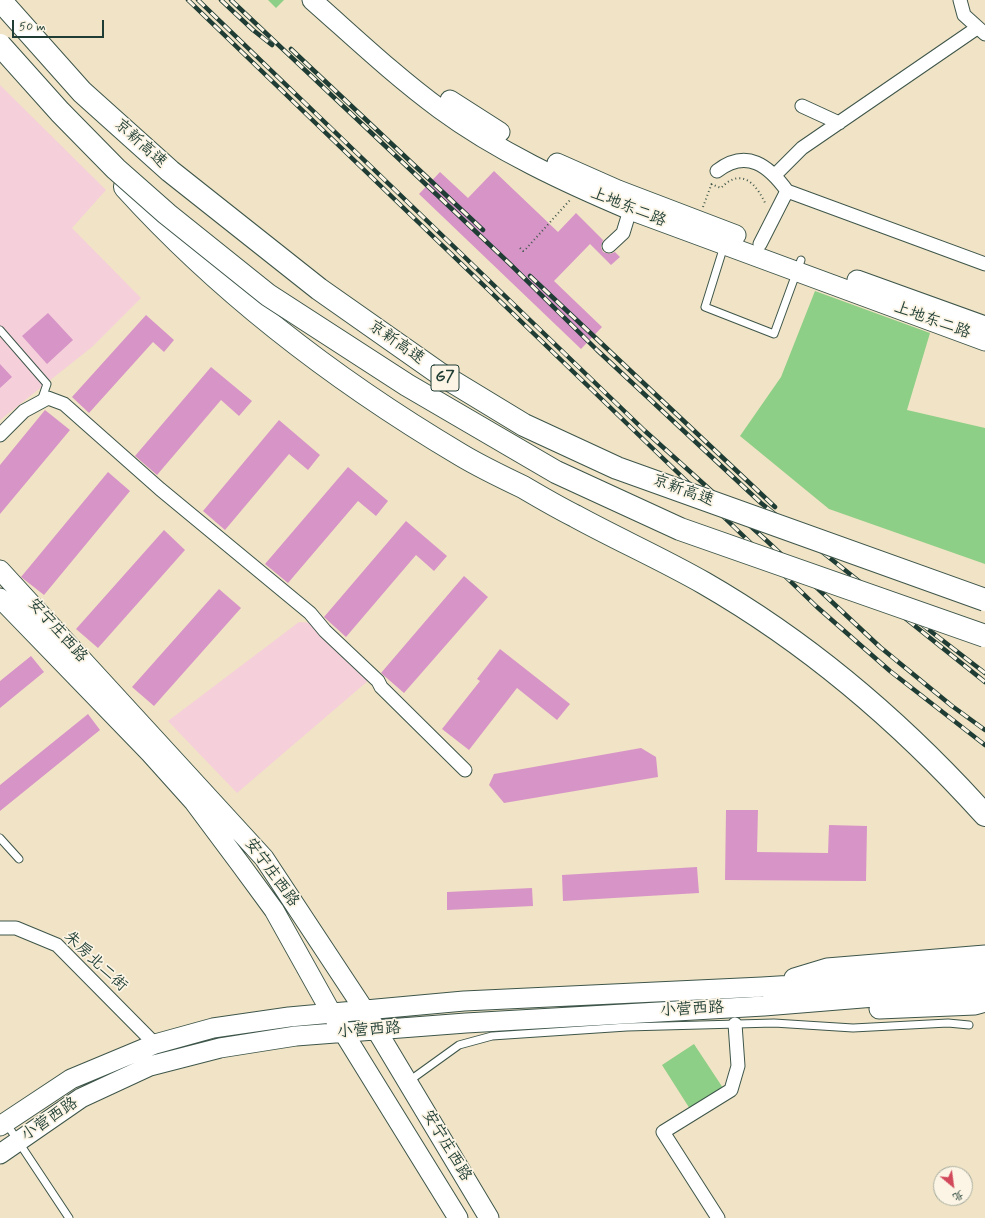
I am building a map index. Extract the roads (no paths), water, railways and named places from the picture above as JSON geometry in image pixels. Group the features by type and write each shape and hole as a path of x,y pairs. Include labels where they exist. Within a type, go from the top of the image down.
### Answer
{"highway":[{"name":"京新高速","path":"0,0 82,92 170,171 319,289 440,374 524,425 617,468 985,600"},
{"name":"京新高速","path":"0,45 60,112 134,187 225,262 268,295 406,386 556,472 680,528 985,636"},
{"path":"60,112 153,218 214,276 255,311 318,359 365,393 462,455 692,576 774,627 815,656 889,718 936,762 985,815"}],"main road":[{"name":"上地东二路","path":"312,0 441,109 469,128 580,189 630,210 727,239 799,266 985,341"},
{"name":"上地东二路","path":"332,0 432,86 510,138 541,156 578,173 698,220 727,239 760,244 799,266 985,326"},
{"name":"安宁庄西路","path":"0,570 264,858 365,1011 489,1218"},
{"name":"安宁庄西路","path":"0,598 150,753 194,802 274,910 332,1014 458,1218"},
{"name":"小营西路","path":"762,987 826,968 985,955"},
{"name":"小营西路","path":"3,1124 71,1079 155,1044 213,1028 289,1017 464,1001 762,987 972,974 985,971"},
{"name":"小营西路","path":"0,1154 81,1098 150,1066 220,1048 296,1036 627,1020 764,1006 973,989 985,986"},
{"name":"小营西路","path":"764,1006 850,1011 975,1005 985,1002"}],"street":[{"path":"775,175 802,148 981,31 964,15 960,0"},
{"path":"802,106 839,123"},
{"path":"717,171 728,163 752,160 775,175 787,191 985,264"},
{"path":"760,244 787,191"},
{"path":"609,246 623,233 630,210"},
{"path":"0,435 24,411 48,398 64,404 160,489 310,613 325,631 378,681 381,687 465,770"},
{"name":"朱房北二街","path":"0,928 16,928 57,945 155,1044"},
{"path":"718,1218 663,1132 731,1090 738,1066 734,1024"}],"lane":[{"path":"727,239 705,307 774,334 799,266"},
{"path":"0,330 47,384 40,403"},
{"path":"0,838 19,859"},
{"path":"407,1083 459,1045 492,1036 627,1020 734,1024 774,1023 853,1028 948,1022 969,1025"},
{"path":"3,1124 18,1142 69,1218"}],"railway":[{"path":"188,0 817,607 890,671 985,745"},
{"path":"198,0 645,431 767,541 880,647 952,706 985,730"},
{"path":"221,0 253,30 272,45"},
{"path":"231,0 510,264 597,350 761,503 985,682"},
{"path":"291,49 483,230"},
{"path":"530,276 775,507"},
{"path":"907,613 985,673"}]}
